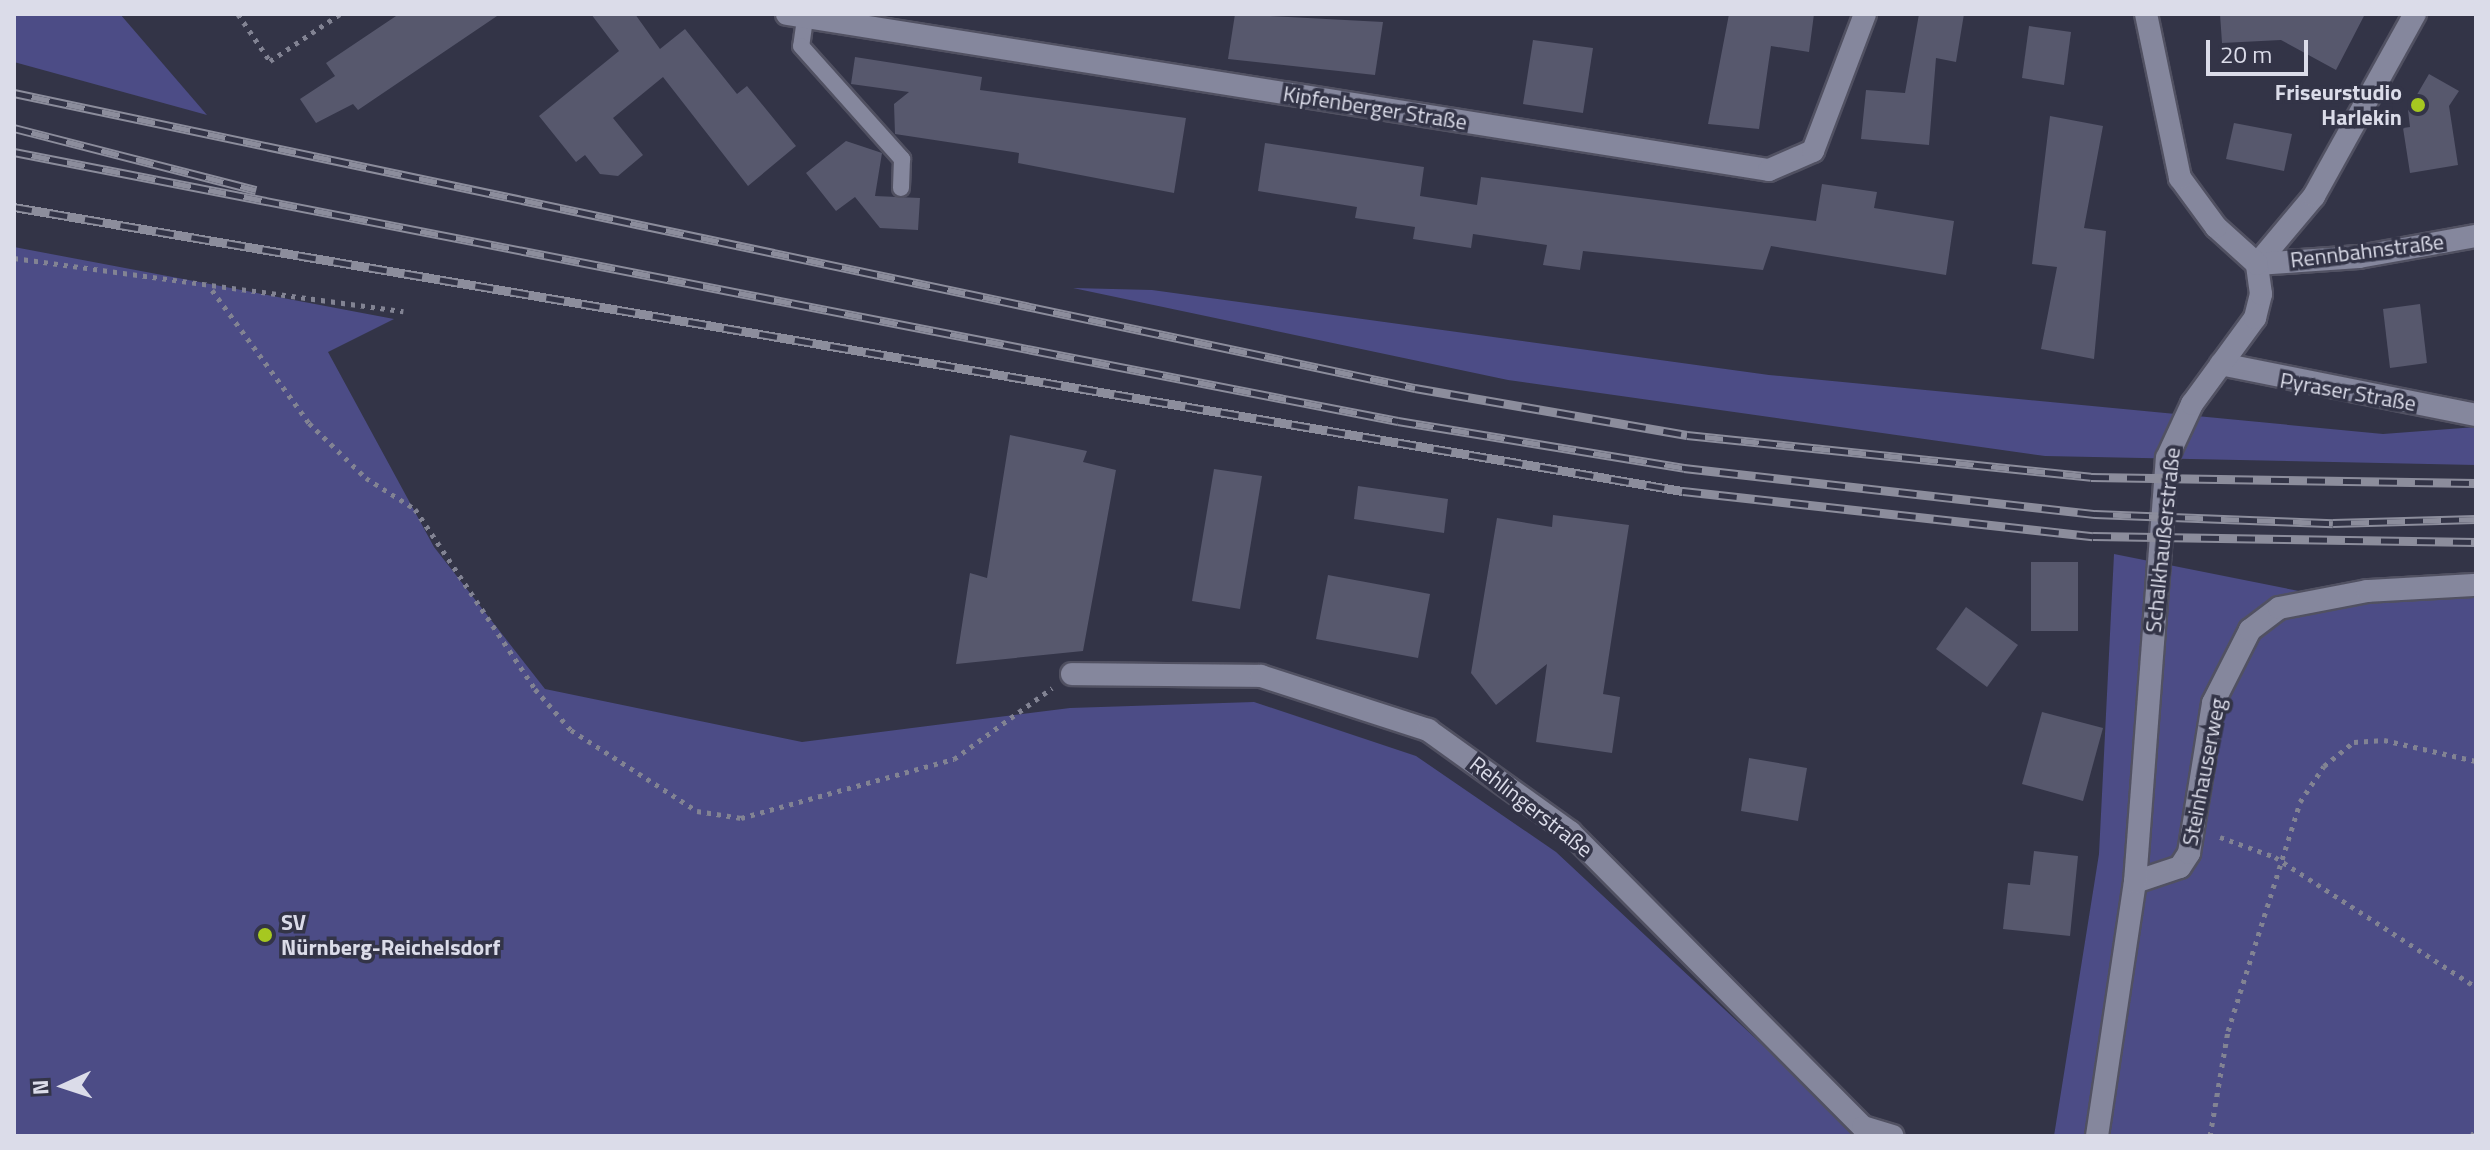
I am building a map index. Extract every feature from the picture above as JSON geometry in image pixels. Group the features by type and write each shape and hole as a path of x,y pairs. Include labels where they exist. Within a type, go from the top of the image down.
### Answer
{"street":[{"name":"Kipfenberger Straße","path":"794,17 1769,170 1813,151 1865,14"},
{"path":"2146,14 2180,178 2216,227 2257,264 2314,196 2415,14"},
{"name":"Rennbahnstraße","path":"2257,264 2359,257 2476,236"},
{"name":"Schalkhaußerstraße","path":"2097,1136 2135,882 2167,458 2178,427 2255,318 2257,264"},
{"name":"Pyraser Straße","path":"2221,364 2476,415"},
{"name":"Steinhauserweg","path":"2135,882 2180,867 2196,830 2213,703 2250,630 2279,608 2367,591 2476,585"},
{"name":"Rehlingerstraße","path":"1072,674 1261,676 1428,730 1570,832 1863,1127 1893,1136"}],"lane":[{"path":"794,17 801,46 902,159 901,188"}],"path":[{"path":"238,14 270,61 340,14"},
{"path":"14,258 212,290 403,311"},
{"path":"212,290 309,423 366,478 415,509 535,689 571,730 697,811 741,818 954,759 1072,674"},
{"path":"2210,1136 2228,1031 2280,862 2300,802 2324,766 2354,742 2384,740 2476,761"},
{"path":"2196,830 2280,862 2476,987"},
{"path":"2472,1136 2476,1128"}],"shaded area":[{"path":"14,14 120,14 207,115 14,62"},
{"path":"14,247 394,319 328,352 434,547 545,689 802,742 1070,708 1254,702 1416,756 1556,852 1860,1136 14,1136"},
{"path":"1073,288 1152,290 1769,375 2383,434 2476,427 2476,465 2045,456 1508,380"},
{"path":"2114,554 2299,591 2476,584 2476,1136 2054,1136 2099,854"}],"building":[{"path":"399,14 500,14 358,110 353,104 316,123 300,99 335,76 326,63"},
{"path":"591,14 635,14 660,49 685,29 737,94 747,86 796,146 748,186 663,77 613,118 643,155 618,176 600,174 585,155 576,162 539,116 619,51"},
{"path":"1235,14 1383,22 1375,75 1228,59"},
{"path":"1729,14 1814,14 1809,52 1771,46 1759,129 1708,124"},
{"path":"1919,14 1964,14 1956,62 1936,58 1929,145 1861,139 1866,90 1905,93"},
{"path":"2220,14 2365,14 2336,70 2281,40 2222,43"},
{"path":"2029,26 2071,32 2064,85 2022,78"},
{"path":"1533,40 1593,48 1583,113 1523,104"},
{"path":"855,57 982,77 980,90 1186,118 1174,193 1018,163 1019,153 895,134 894,104 909,92 851,84"},
{"path":"2429,74 2459,91 2449,106 2458,165 2410,173 2403,128 2410,127 2408,110"},
{"path":"2050,116 2103,126 2084,228 2106,231 2094,359 2041,349 2057,267 2032,264"},
{"path":"2234,123 2292,134 2284,171 2226,159"},
{"path":"846,141 882,153 875,196 920,198 918,230 880,228 855,197 836,211 806,173"},
{"path":"1265,143 1424,167 1420,196 1477,205 1481,177 1816,221 1822,184 1877,192 1874,208 1954,221 1946,275 1771,246 1763,270 1583,251 1580,270 1543,265 1547,245 1473,234 1471,248 1413,239 1415,227 1355,218 1357,207 1258,191"},
{"path":"2420,304 2427,363 2390,368 2383,309"},
{"path":"1010,435 1087,451 1083,462 1116,470 1083,651 956,664 970,573 987,578"},
{"path":"1214,469 1262,476 1240,609 1192,601"},
{"path":"1358,486 1448,499 1444,533 1354,519"},
{"path":"1553,515 1629,525 1603,694 1620,697 1612,753 1536,742 1547,664 1496,705 1471,673 1497,518 1552,527"},
{"path":"2031,562 2078,562 2078,631 2031,631"},
{"path":"1328,575 1430,594 1418,658 1316,639"},
{"path":"1966,607 2018,645 1987,687 1936,649"},
{"path":"2042,712 2103,728 2083,801 2022,784"},
{"path":"1749,758 1807,768 1798,821 1741,811"},
{"path":"2034,851 2078,856 2070,936 2003,929 2008,883 2030,885"}],"railway":[{"path":"14,93 1415,388 1687,435 2091,477 2476,483"},
{"path":"14,128 256,190"},
{"path":"14,152 1398,421 1684,468 2095,514 2333,523 2476,519"},
{"path":"14,207 1683,491 2093,536 2476,542"}],"place":[{"name":"Friseurstudio Harlekin","path":"2418,105"},
{"name":"SV Nürnberg-Reichelsdorf","path":"265,935"}]}
